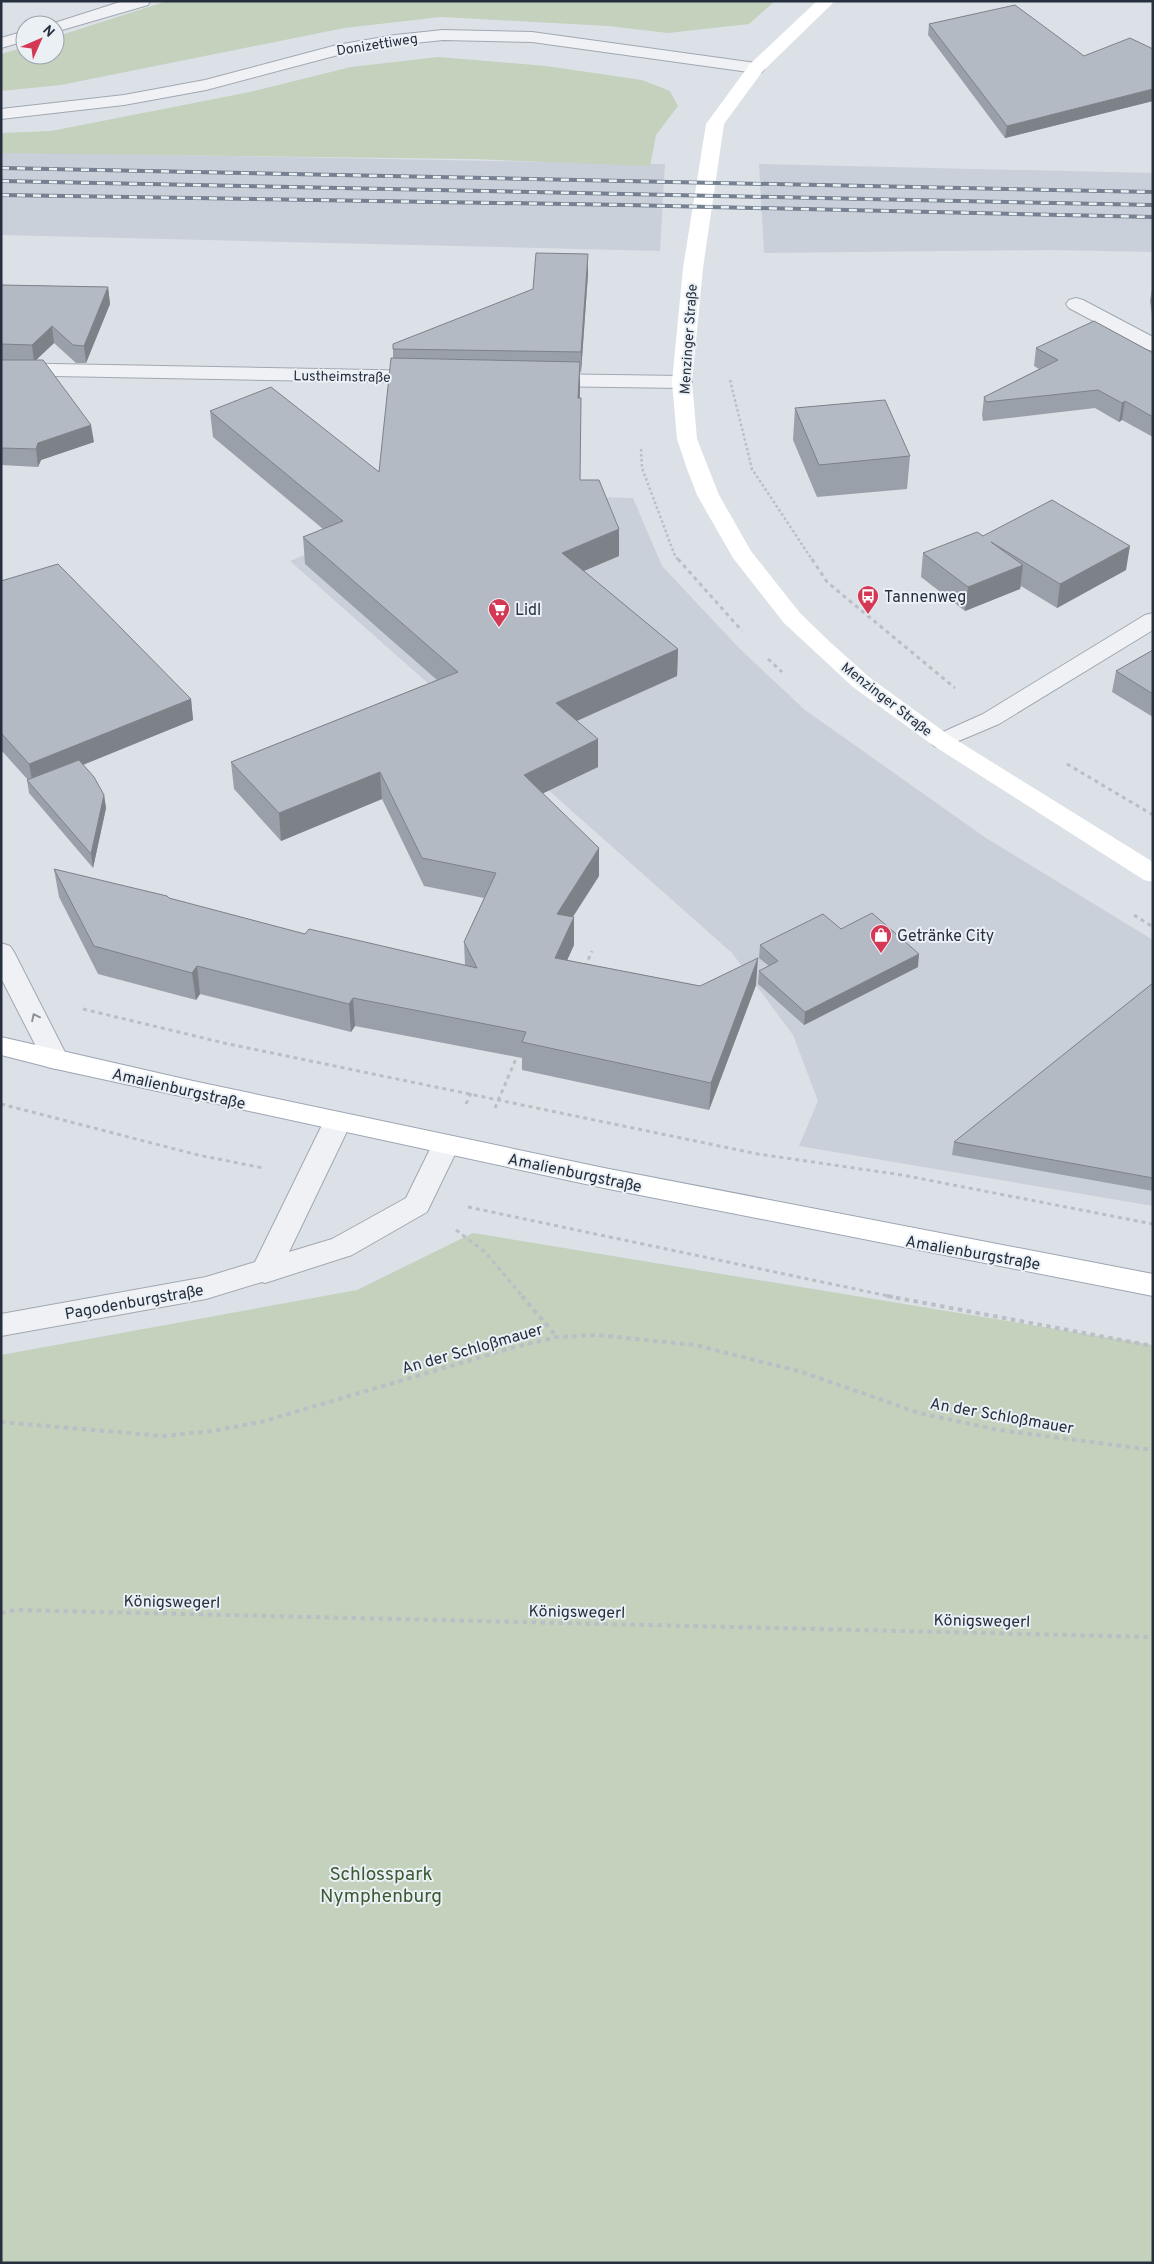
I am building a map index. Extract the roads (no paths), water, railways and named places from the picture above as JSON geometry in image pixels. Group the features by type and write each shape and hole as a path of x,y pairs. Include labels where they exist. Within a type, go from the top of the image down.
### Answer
{"street":[{"path":"65,24 142,1"},
{"name":"Menzinger Straße","path":"827,1 756,68 715,124 693,268 682,382 687,439 695,461 708,495 741,553 792,618 823,648 861,682 942,741 1153,874"},
{"name":"Donizettiweg","path":"1,114 160,94 206,85 337,50 396,40 443,35 532,37 756,68"},
{"path":"1,43 15,39"},
{"path":"1076,304 1153,345"},
{"name":"Lustheimstraße","path":"1,369 448,378"},
{"path":"528,379 682,382"},
{"name":"Menzinger Straße","path":"942,741 991,719 1153,620"},
{"path":"1,952 56,1060"},
{"name":"Amalienburgstraße","path":"1,1046 56,1060 445,1146 890,1237 1153,1285"},
{"path":"265,1272 337,1123"},
{"name":"Pagodenburgstraße","path":"1,1325 206,1288 265,1272 342,1247 417,1205 445,1146"}],"railway":[{"path":"1,168 1153,192"},
{"path":"1,181 1153,205"},
{"path":"1,195 626,205 1153,217"}],"place":[{"name":"Tannenweg","path":"868,615"},
{"name":"Lidl","path":"499,628"},
{"name":"Getränke City","path":"881,954"}],"park label":[{"name":"Schlosspark Nymphenburg","path":"381,1884"}]}
